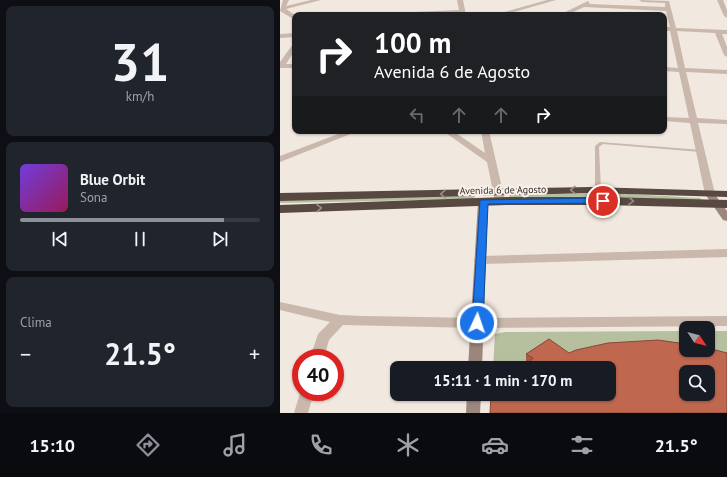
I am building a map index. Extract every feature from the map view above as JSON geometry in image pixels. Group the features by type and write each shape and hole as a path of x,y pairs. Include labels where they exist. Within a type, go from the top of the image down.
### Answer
{"highway":[{"name":"Avenida 6 de Agosto","path":"280,209 483,202 499,197 598,190 727,194"},
{"name":"Avenida 6 de Agosto","path":"280,197 499,197 722,204"}],"street":[{"path":"281,9 286,0"},
{"path":"281,9 318,0"},
{"path":"460,0 463,12"},
{"path":"508,12 553,0"},
{"path":"568,12 593,0"},
{"path":"642,0 667,2 710,194 722,204 727,218"},
{"path":"720,0 727,16"},
{"path":"583,5 669,9"},
{"path":"281,9 292,16"},
{"path":"667,29 727,32"},
{"path":"718,32 727,55"},
{"path":"280,36 292,35"},
{"path":"280,66 292,49"},
{"path":"280,66 292,66"},
{"path":"667,68 727,72"},
{"path":"667,118 727,122"},
{"path":"280,159 346,134"},
{"path":"451,134 490,160"},
{"path":"486,134 499,197"},
{"path":"475,361 483,202"},
{"path":"480,260 727,253"},
{"path":"280,306 340,320 477,323 727,321"},
{"path":"320,349 323,338 340,320"},
{"path":"301,413 304,401"},
{"path":"473,413 474,401"}],"lane":[{"path":"598,190 597,146 602,143 701,151"}],"green space":[{"path":"611,193 700,198 702,201 510,199 509,195"},
{"path":"475,195 474,199 280,203 280,199"},
{"path":"679,331 679,357 715,357 715,331 727,331 727,413 491,413 566,401 616,401 616,361 493,361 495,334 505,332"}],"building":[{"path":"549,339 569,353 608,343 658,340 679,343 679,357 715,357 715,350 727,353 727,413 490,413 491,401 616,401 616,361 530,361 533,358 526,354"}],"route":[{"path":"477,323 483,202 603,201"}]}
